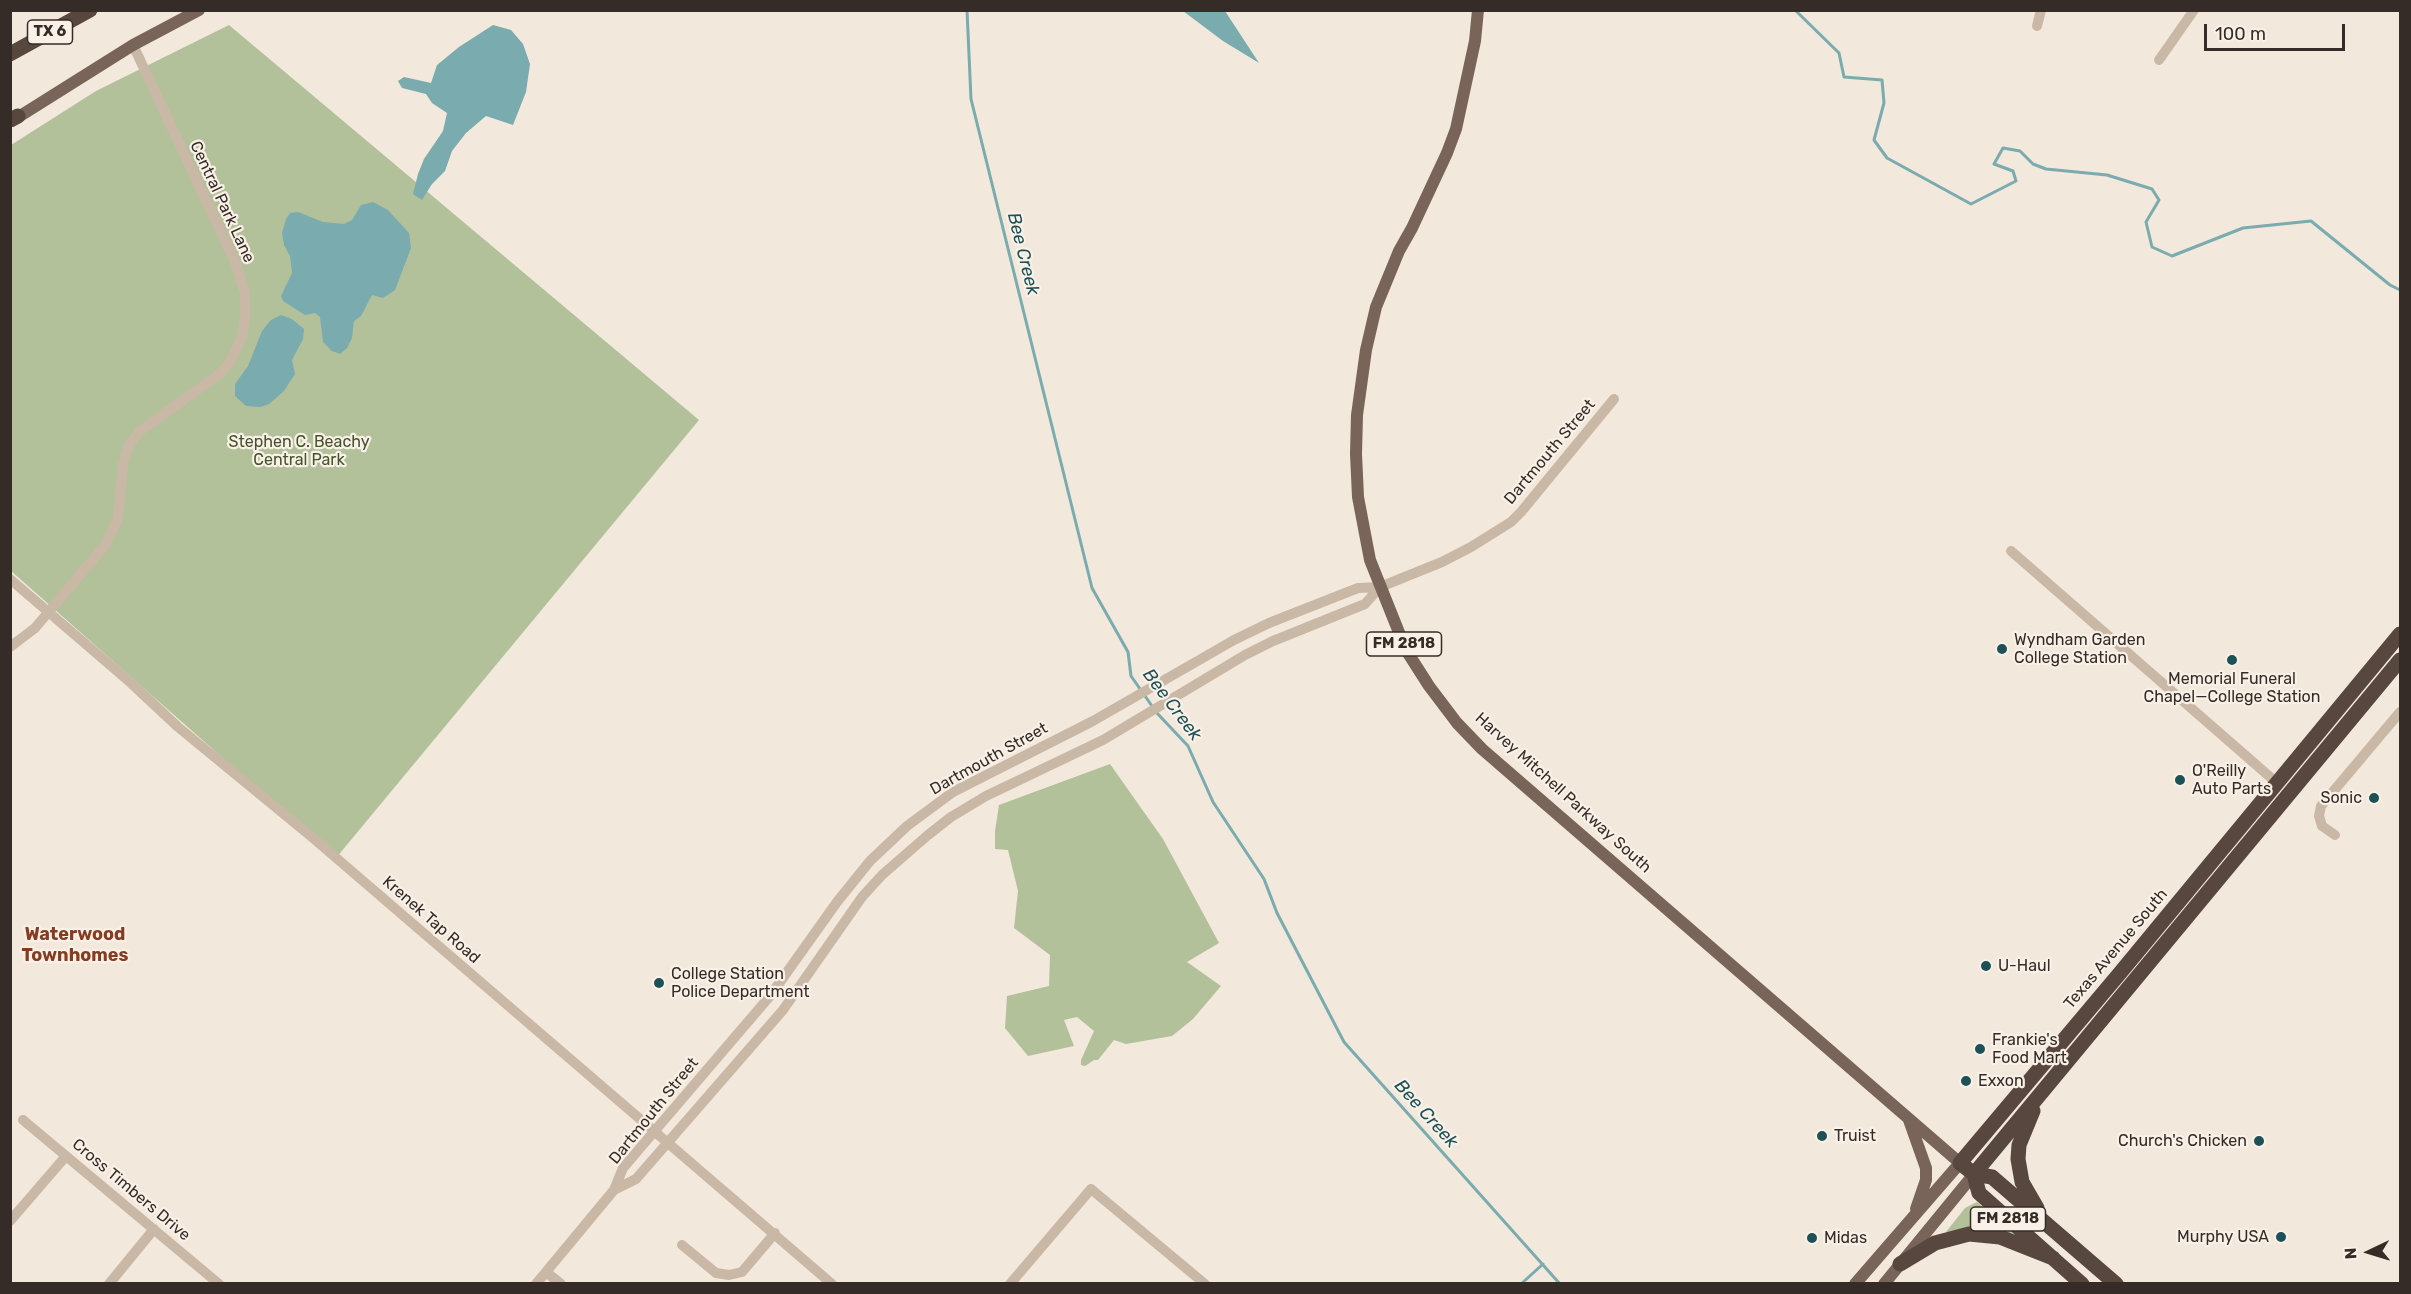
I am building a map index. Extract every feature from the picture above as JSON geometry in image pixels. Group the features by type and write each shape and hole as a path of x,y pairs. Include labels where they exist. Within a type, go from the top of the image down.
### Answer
{"highway":[{"name":"TX 6","path":"10,54 90,10"},
{"name":"Texas Avenue South","path":"1960,1162 2106,990 2400,634"},
{"name":"Texas Avenue South","path":"1974,1174 2400,660"},
{"path":"2041,1094 2019,1145 2018,1159 2019,1172 2026,1192 2049,1226"},
{"name":"Harvey Mitchell Parkway South","path":"1960,1162 1974,1174 1992,1177 2116,1284"},
{"name":"Harvey Mitchell Parkway South","path":"1974,1174 1979,1193 2082,1284"},
{"path":"1900,1264 1935,1243 1969,1234 2000,1237 2053,1258"}],"main road":[{"path":"13,119 133,45 199,10"},
{"name":"Harvey Mitchell Parkway South","path":"1478,10 1475,41 1456,129 1447,153 1394,262 1377,306 1366,350 1357,415 1356,465 1362,525 1370,560 1406,650 1457,723 1482,749 1960,1162"},
{"path":"1907,1116 1926,1168 1926,1180 1913,1217"},
{"name":"Texas Avenue South","path":"1855,1284 1960,1162"},
{"name":"Texas Avenue South","path":"1884,1284 1974,1174"}],"street":[{"path":"2037,26 2041,10"},
{"path":"2159,60 2194,10"},
{"name":"Central Park Lane","path":"10,646 35,628 106,544 118,518 123,464 128,447 140,431 221,373 231,360 242,337 245,294 236,264 133,45"},
{"name":"Dartmouth Street","path":"536,1284 614,1190 623,1168 770,996 837,902 876,855 907,826 953,792 1093,721 1269,623 1358,588 1380,587 1450,559 1511,522 1614,399"},
{"path":"2011,550 2277,783"},
{"name":"Krenek Tap Road","path":"10,579 131,683 178,727 320,844 832,1284"},
{"name":"Dartmouth Street","path":"614,1190 636,1179 783,1010 851,913 882,875 928,835 977,801 1103,740 1273,640 1365,604 1380,587"},
{"path":"2335,835 2322,826 2319,816 2321,806 2400,712"},
{"name":"Cross Timbers Drive","path":"23,1120 219,1284"},
{"path":"10,1221 66,1156"},
{"path":"1010,1284 1091,1189 1206,1284"},
{"path":"109,1284 154,1229"},
{"path":"682,1245 716,1272 729,1275 742,1272 775,1233"},
{"path":"546,1272 561,1284"}],"green space":[{"name":"Stephen C. Beachy Central Park","path":"229,25 699,420 336,858 11,571 11,145 96,91"},
{"path":"1110,764 1163,839 1219,943 1187,962 1221,986 1193,1019 1172,1036 1126,1044 1114,1040 1098,1060 1085,1066 1081,1065 1081,1060 1094,1031 1077,1017 1064,1020 1074,1046 1028,1056 1005,1028 1007,996 1049,986 1050,955 1014,928 1018,891 1008,850 995,849 999,805"},
{"path":"1977,1202 2016,1235 1946,1232 1965,1208"}],"water":[{"path":"1183,11 1225,11 1259,63 1223,41"},
{"path":"493,25 511,30 523,44 530,64 526,92 513,125 486,116 466,133 452,151 445,171 432,184 422,200 413,194 418,174 424,159 443,131 447,113 432,103 426,94 402,88 398,81 404,77 431,83 437,65 459,47"},
{"path":"373,202 388,210 409,233 411,248 395,290 383,298 372,295 361,316 354,321 352,338 347,348 340,354 332,351 323,342 320,317 315,313 305,315 283,301 281,296 292,273 290,256 284,245 282,233 290,213 298,212 323,222 344,224 352,220 361,205"},
{"path":"281,315 292,319 304,329 303,339 292,360 295,374 284,391 269,404 261,407 246,406 235,396 235,384 248,366 262,331 271,320"}],"waterway":[{"name":"Bee Creek","path":"967,10 971,99 1092,588 1128,652 1131,676 1152,706"},
{"path":"1795,10 1839,53 1844,77 1882,80 1884,103 1874,140 1887,158 1971,204 2016,181 2013,171 1994,164 2003,148 2020,151 2033,164 2046,169 2107,175 2152,189 2159,200 2146,222 2152,247 2172,256 2243,228 2311,221 2390,285 2400,290"},
{"name":"Bee Creek","path":"1156,712 1188,746 1213,802 1264,879 1277,913 1344,1042 1560,1284"},
{"path":"1521,1284 1543,1264"}],"place":[{"name":"Wyndham Garden College Station","path":"2002,649"},
{"name":"Memorial Funeral Chapel—College Station","path":"2232,660"},
{"name":"O'Reilly Auto Parts","path":"2180,780"},
{"name":"Sonic","path":"2374,798"},
{"name":"U-Haul","path":"1986,966"},
{"name":"College Station Police Department","path":"659,983"},
{"name":"Frankie's Food Mart","path":"1980,1049"},
{"name":"Exxon","path":"1966,1081"},
{"name":"Truist","path":"1822,1136"},
{"name":"Church's Chicken","path":"2259,1141"},
{"name":"Murphy USA","path":"2281,1237"},
{"name":"Midas","path":"1812,1238"}],"district":[{"name":"Waterwood Townhomes","path":"75,945"}]}
